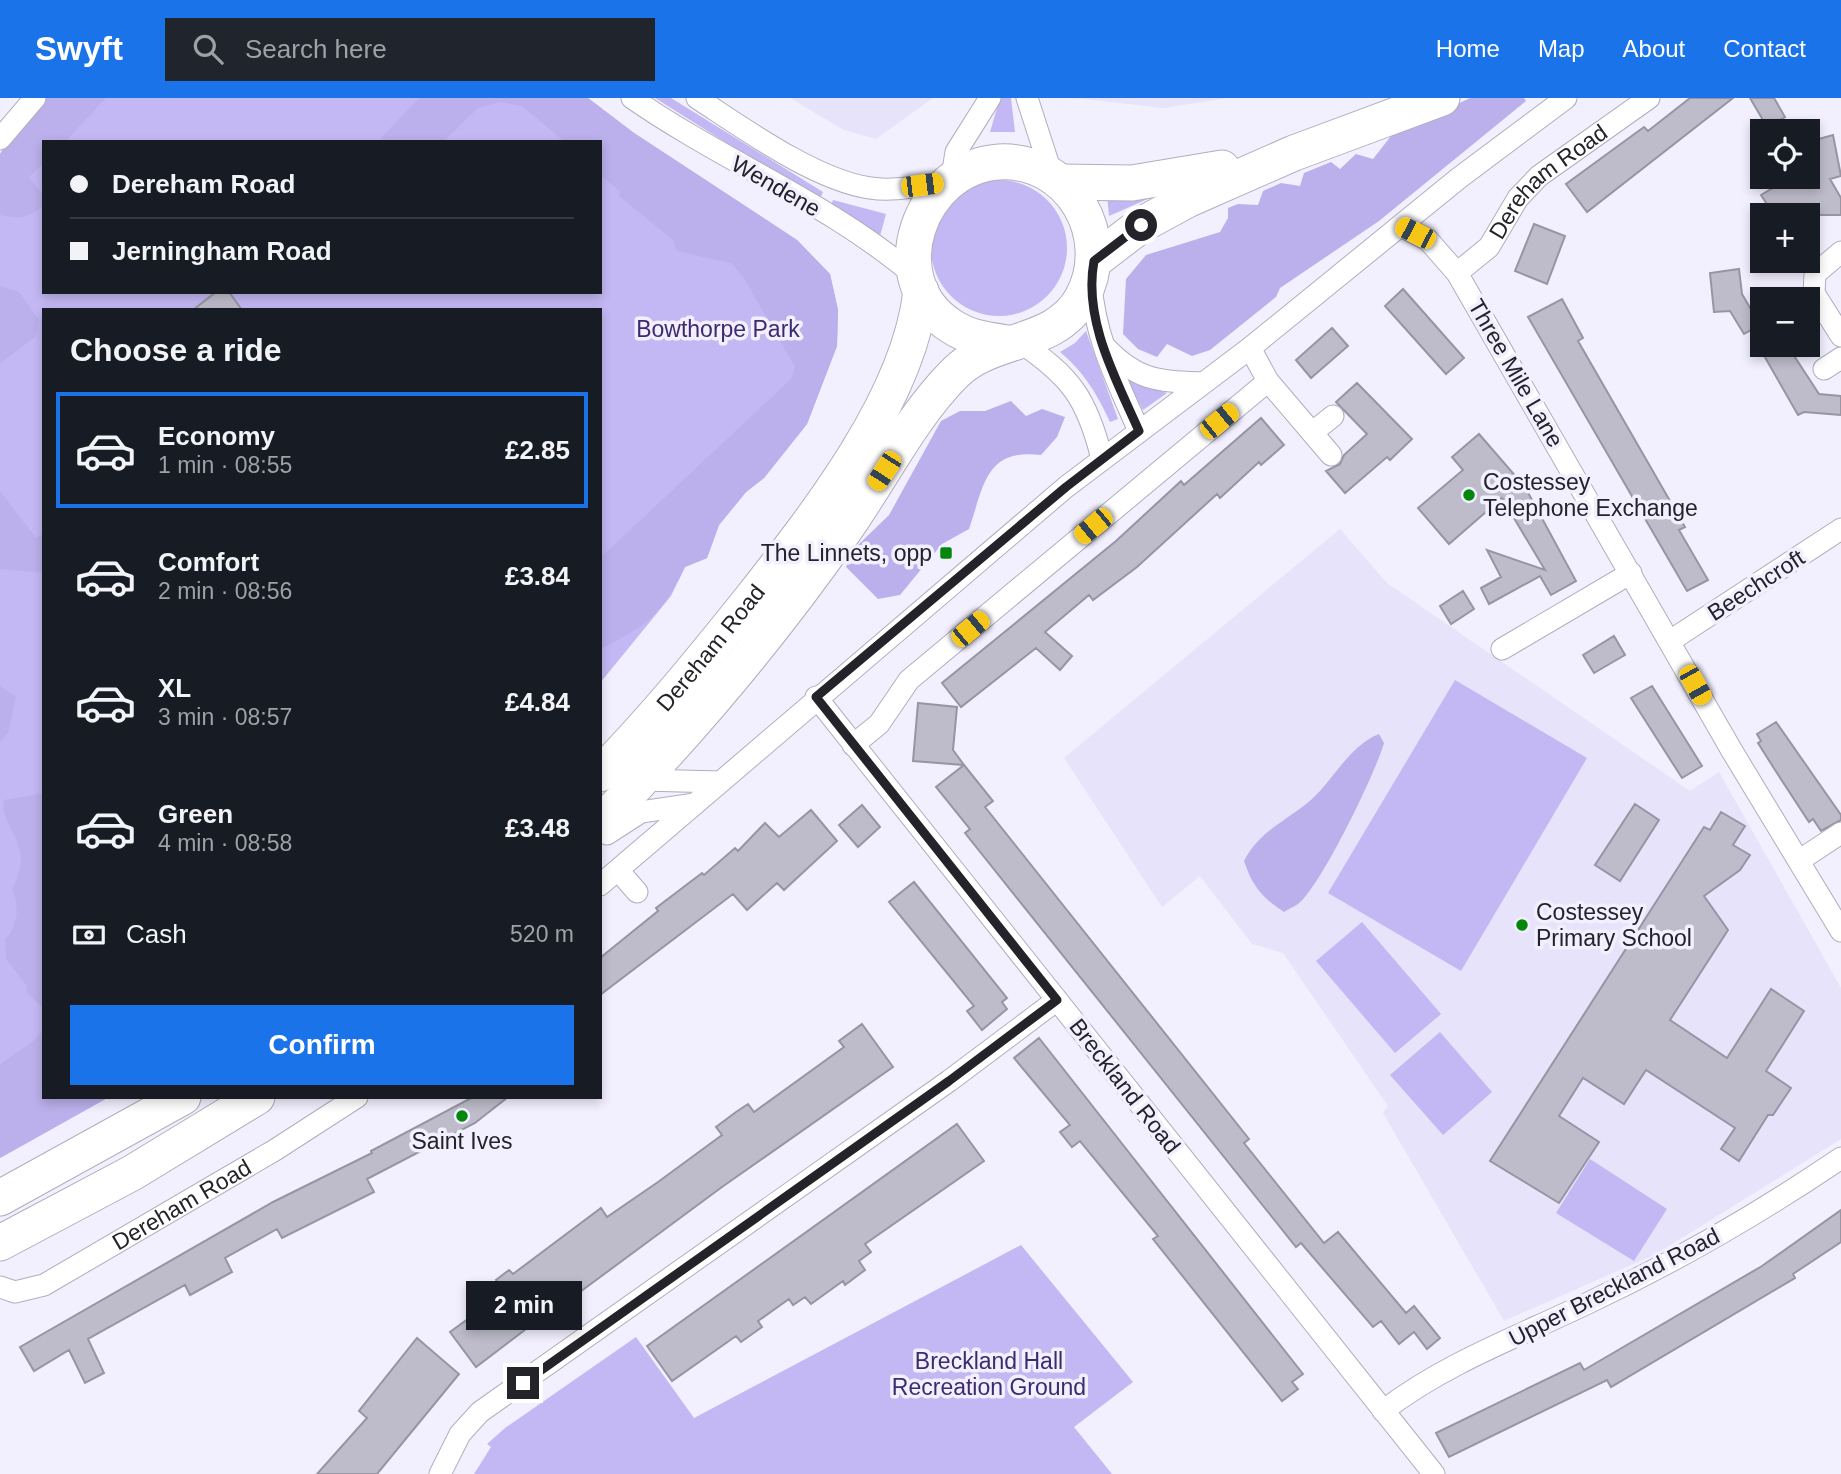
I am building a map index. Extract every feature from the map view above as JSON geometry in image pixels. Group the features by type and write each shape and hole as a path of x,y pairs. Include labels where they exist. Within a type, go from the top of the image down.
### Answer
{"highway":[{"name":"Dereham Road","path":"602,821 713,702 789,608 928,404 957,371 982,352 1033,339 1061,323 1081,300 1092,269 1141,225 1186,201 1294,153 1442,98"},
{"name":"Dereham Road","path":"602,772 703,659 780,561 832,489 886,402 919,315 919,285 913,256 915,232 924,210 949,180 977,166 1001,162 1031,166 1056,179 1119,184 1178,178 1294,153"},
{"path":"1056,179 1078,201 1088,220 1092,269"},
{"path":"919,285 931,307 949,325 975,339 1014,343"},
{"path":"602,799 621,779 628,777 642,780"},
{"path":"0,1198 179,1099"},
{"path":"0,1243 144,1166 254,1099"}],"street":[{"path":"0,126 18,98"},
{"path":"0,139 35,98"},
{"name":"Wendene","path":"632,98 724,157 853,229 919,285"},
{"name":"Wendene","path":"697,98 755,136 834,178 871,188 949,180"},
{"path":"949,180 956,152 990,98"},
{"path":"1027,98 1056,179"},
{"name":"Dereham Road","path":"1457,273 1489,247 1518,198 1539,176 1649,98"},
{"path":"602,883 816,697 1102,458 1250,348 1558,101"},
{"name":"Three Mile Lane","path":"1402,226 1428,240 1457,273 1732,751 1841,931"},
{"path":"1841,252 1815,274 1814,293 1841,337"},
{"path":"1092,269 1093,304 1104,346 1119,391 1139,431"},
{"path":"1014,343 1059,370 1078,391 1094,425 1102,458"},
{"path":"1104,346 1132,372 1151,379 1202,383"},
{"path":"1250,348 1268,381 1331,455"},
{"path":"853,745 879,724 909,680 1261,387"},
{"path":"1313,432 1333,416"},
{"name":"Beechcroft","path":"1670,640 1841,529"},
{"path":"1502,649 1632,573"},
{"name":"Breckland Road","path":"816,697 1434,1474"},
{"path":"642,780 720,782"},
{"path":"602,837 620,823 641,812 695,804"},
{"path":"1800,860 1841,833"},
{"path":"618,870 637,892"},
{"path":"440,1474 460,1434 480,1412 949,1081 1057,1000"},
{"name":"Dereham Road","path":"0,1287 15,1292 44,1286 275,1150 354,1099"},
{"name":"Upper Breckland Road","path":"1383,1411 1429,1380 1471,1357 1669,1264 1743,1221 1841,1158"}],"shaded area":[{"path":"38,98 106,98 67,140 42,140 42,165 29,177 42,193 42,207 34,213 24,217 0,215 0,154"},
{"path":"419,98 588,98 634,133 797,240 830,274 838,310 837,346 807,424 764,478 746,492 719,525 707,558 685,567 668,597 651,618 602,649 602,556 791,379 795,367 744,278 731,263 677,251 673,240 619,196 620,191 602,177 602,140 563,140 522,106 500,102 478,108 445,140 380,139"},
{"path":"790,98 933,98 876,139 844,130"},
{"path":"1075,98 1227,98 1164,108"},
{"path":"1470,98 1524,98 1526,101 1379,221 1280,288 1276,297 1210,350 1192,356 1167,344 1157,357 1138,349 1123,334 1126,279 1146,255 1220,232 1228,218 1228,208 1238,204 1258,205 1263,191 1281,183 1300,186 1304,173 1331,162 1340,169 1356,154 1373,159 1391,136"},
{"path":"0,286 19,292 39,320 36,336 0,364"},
{"path":"1011,401 1026,416 1042,409 1065,417 1057,437 1041,455 1022,454 998,464 984,485 969,529 942,544 900,595 878,599 846,567 855,548 889,515 941,421 960,411 985,411"},
{"path":"0,491 36,538 42,534 42,573 0,569"},
{"name":"Costessey Primary School","path":"1340,529 1387,583 1690,791 1719,772 1841,988 1841,1139 1656,1254 1504,1321 1383,1113 1388,1106 1283,953 1252,944 1200,876 1162,907 1064,758"},
{"path":"0,686 16,697 8,733 0,742"},
{"path":"1379,734 1384,743 1379,758 1333,854 1308,894 1284,912 1259,890 1244,861 1258,841 1312,799 1359,746"},
{"path":"42,793 42,1007 26,992 27,986 6,959 5,940 13,928 16,916 12,889 21,860 16,839 4,811 4,800"},
{"path":"42,1032 42,1099 105,1099 0,1158 0,1064"}],"green space":[{"name":"Bowthorpe Park","path":"38,98 588,98 634,133 797,240 830,274 838,310 837,346 807,424 764,478 746,492 719,525 707,558 685,567 671,596 602,681 602,308 42,308 42,1099 105,1099 0,1158 0,154"},
{"path":"655,98 671,98 823,192 819,201"},
{"path":"1000,98 1011,98 1015,132 990,132"},
{"path":"999,180 1025,186 1047,200 1061,222 1067,248 1061,274 1047,296 1025,310 999,316 973,310 951,296 937,274 931,248 937,222 951,200 973,186"},
{"path":"1107,195 1150,195 1150,198 1109,216"},
{"path":"833,200 886,214 880,236 831,206"},
{"path":"1086,331 1118,419 1110,422 1089,384 1060,352 1075,343"},
{"path":"1126,379 1167,393 1143,410"},
{"path":"1455,680 1587,758 1461,971 1328,893"},
{"path":"1362,922 1441,1014 1395,1053 1316,961"},
{"path":"1440,1032 1492,1092 1443,1135 1390,1075"},
{"path":"1590,1159 1667,1209 1634,1261 1556,1213"},
{"name":"Breckland Hall Recreation Ground","path":"1021,1245 1133,1382 1074,1427 1112,1474 474,1474 491,1447 487,1444 505,1428 636,1337 694,1418"}],"building":[{"path":"1690,98 1733,98 1587,212 1566,184 1644,127 1648,131"},
{"path":"1750,98 1774,98 1785,117 1762,119"},
{"path":"1833,135 1841,176 1830,179 1841,198 1841,215 1820,215 1820,203 1766,203 1761,195 1771,189 1820,189 1820,139"},
{"path":"1534,224 1565,236 1547,284 1515,271"},
{"path":"1739,269 1742,294 1750,308 1750,331 1744,334 1730,311 1714,312 1710,273"},
{"path":"1403,289 1464,358 1446,374 1385,306"},
{"path":"213,294 230,294 241,308 196,308"},
{"path":"1562,299 1583,338 1578,341 1685,527 1679,530 1708,580 1687,591 1528,317"},
{"path":"1332,328 1348,346 1311,378 1296,360"},
{"path":"1765,357 1795,357 1819,394 1841,396 1841,415 1804,412 1798,415"},
{"path":"1357,383 1412,439 1390,460 1387,457 1345,493 1326,471 1340,464 1344,455 1367,434 1336,402"},
{"path":"1261,418 1284,445 1261,465 1259,462 1220,498 1217,494 1137,567 1093,600 1089,595 1045,632 1072,656 1060,670 1036,648 961,707 942,683 1116,541 1181,481 1184,485"},
{"path":"1479,434 1525,487 1576,581 1551,595 1540,576 1489,604 1481,588 1501,577 1487,550 1545,570 1502,498 1449,544 1418,508 1463,470 1452,457"},
{"path":"1463,591 1474,609 1451,624 1440,606"},
{"path":"1614,636 1625,655 1594,673 1583,655"},
{"path":"1652,686 1702,766 1682,778 1631,698"},
{"path":"918,703 957,707 953,750 964,765 913,761"},
{"path":"1776,722 1841,815 1841,820 1821,831 1813,819 1809,822 1758,743 1761,741 1757,734"},
{"path":"964,765 993,801 985,807 1249,1139 1244,1143 1324,1243 1338,1232 1406,1313 1414,1306 1440,1338 1427,1349 1414,1332 1399,1344 1381,1321 1373,1327 1301,1243 1296,1247 965,833 970,829 936,787"},
{"path":"1635,804 1659,820 1620,881 1595,865"},
{"path":"862,805 880,827 858,847 839,825"},
{"path":"811,810 837,841 784,890 777,883 747,910 733,894 602,993 602,956 658,911 656,908 702,873 704,875 735,848 738,851 765,823 779,837"},
{"path":"1721,812 1745,826 1733,845 1750,855 1740,870 1704,896 1728,930 1670,1020 1727,1058 1771,989 1804,1011 1766,1071 1791,1088 1773,1115 1768,1115 1739,1161 1721,1149 1735,1128 1646,1070 1624,1104 1583,1078 1559,1116 1599,1142 1559,1203 1490,1161 1704,827 1710,830"},
{"path":"914,882 1007,998 1002,1002 1007,1009 982,1030 967,1011 974,1006 889,902"},
{"path":"862,1024 893,1067 722,1187 561,1306 559,1304 476,1367 450,1332 505,1292 496,1280 509,1270 513,1274 601,1208 607,1217 658,1182 722,1135 716,1127 748,1104 754,1112 844,1047 839,1041"},
{"path":"1039,1038 1303,1374 1292,1382 1298,1389 1282,1401 1153,1239 1158,1236 1080,1141 1072,1147 1060,1132 1070,1125 1014,1058"},
{"path":"469,1099 505,1099 475,1123 367,1179 374,1192 282,1238 277,1229 225,1258 232,1272 190,1295 185,1285 88,1339 104,1373 85,1383 69,1350 34,1371 20,1347 273,1202 372,1153 371,1151"},
{"path":"957,1124 984,1161 865,1244 871,1252 859,1261 865,1270 845,1285 843,1281 811,1304 805,1297 793,1305 789,1299 758,1321 762,1327 741,1342 736,1336 672,1381 647,1346"},
{"path":"1841,1210 1841,1242 1793,1274 1795,1278 1611,1387 1607,1380 1449,1457 1436,1433 1580,1363 1584,1370 1762,1266"},
{"path":"417,1338 459,1374 377,1474 317,1474 367,1418 359,1411"}],"place":[{"name":"Costessey Telephone Exchange","path":"1469,495"},
{"name":"The Linnets, opp","path":"946,553"},
{"name":"Costessey Primary School","path":"1522,925"},
{"name":"Saint Ives","path":"462,1116"}],"route":[{"path":"523,1383 949,1081 1057,1000 816,697 1066,487 1139,431 1112,371 1093,304 1091,276 1094,261 1141,225"}]}
